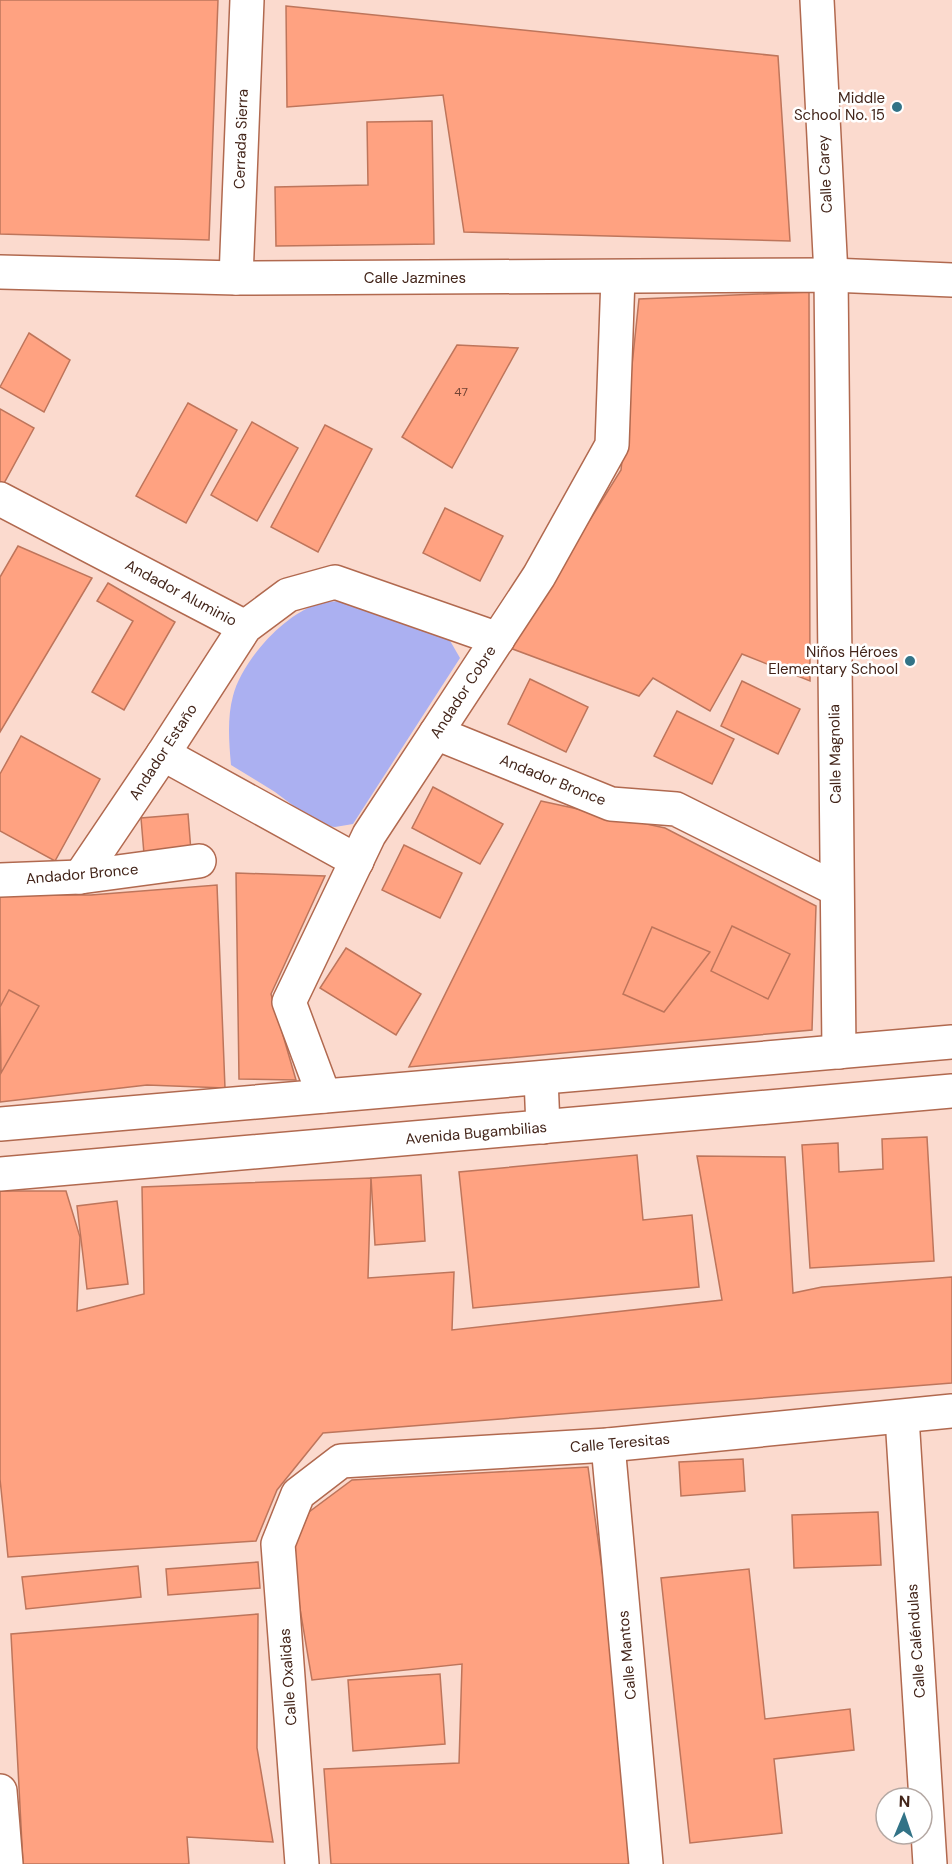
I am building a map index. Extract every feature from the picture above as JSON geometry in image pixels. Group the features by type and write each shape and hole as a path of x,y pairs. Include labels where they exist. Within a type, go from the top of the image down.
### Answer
{"street":[{"name":"Cerrada Sierra","path":"236,278 247,0"},
{"name":"Calle Carey","path":"817,0 831,275"},
{"name":"Calle Jazmines","path":"0,272 236,278 831,275 952,280"},
{"name":"Calle Magnolia","path":"831,275 839,1052"},
{"name":"Andador Cobre","path":"324,1096 289,1002 369,835 539,576 612,445 618,277"},
{"name":"Andador Aluminio","path":"0,498 245,627 288,595 335,582 498,639"},
{"name":"Andador Estaño","path":"80,877 245,627"},
{"name":"Andador Bronce","path":"436,733 611,804 676,808 836,889"},
{"path":"163,754 357,861"},
{"name":"Andador Bronce","path":"0,880 80,877 199,861"},
{"path":"0,1124 952,1042"},
{"path":"540,1078 543,1127"},
{"name":"Avenida Bugambilias","path":"0,1174 952,1091"},
{"name":"Calle Teresitas","path":"298,1494 340,1461 608,1445 952,1411"},
{"name":"Calle Caléndulas","path":"902,1417 930,1864"},
{"name":"Calle Mantos","path":"608,1445 646,1864"},
{"name":"Calle Oxalidas","path":"298,1494 278,1544 302,1864"},
{"path":"0,1791 6,1864"}],"shaded area":[{"path":"354,601 393,605 449,639 460,658 353,824 335,827 319,825 275,792 231,765 230,713 233,696 245,668 278,629 291,618 318,604"}],"building":[{"path":"0,0 218,0 209,240 0,234"},
{"path":"286,6 778,56 790,241 464,232 443,95 287,107"},
{"path":"432,121 434,244 276,246 275,187 368,185 367,122"},
{"path":"809,292 810,681 742,654 710,711 653,678 639,696 510,648 621,470 639,299"},
{"path":"29,333 70,360 44,412 0,387"},
{"path":"457,345 518,348 452,468 402,437"},
{"path":"188,403 237,430 186,523 136,496"},
{"path":"0,409 34,428 3,485 0,484"},
{"path":"252,422 298,448 257,521 211,495"},
{"path":"325,425 372,449 318,552 271,527"},
{"path":"445,508 503,536 480,581 423,553"},
{"path":"18,546 92,578 0,732 0,577"},
{"path":"108,583 175,622 124,710 92,692 133,621 97,601"},
{"path":"530,679 588,707 566,752 508,724"},
{"path":"742,681 800,709 778,754 721,726"},
{"path":"677,711 734,739 712,784 654,756"},
{"path":"21,736 100,779 55,861 0,831 0,774"},
{"path":"433,787 503,824 480,864 412,828"},
{"path":"541,801 665,828 816,906 812,1030 409,1067"},
{"path":"188,814 191,851 144,854 141,818"},
{"path":"404,845 462,873 440,918 382,890"},
{"path":"236,873 325,876 271,994 296,1080 239,1079"},
{"path":"217,885 225,1088 147,1085 0,1102 0,895 91,895"},
{"path":"732,926 790,954 768,999 711,971"},
{"path":"652,927 710,952 664,1012 623,994"},
{"path":"346,948 421,994 396,1035 320,988"},
{"path":"9,990 39,1006 1,1073 0,1007"},
{"path":"927,1137 934,1261 810,1268 802,1145 838,1143 839,1172 883,1169 882,1139"},
{"path":"637,1155 643,1220 692,1215 699,1287 473,1308 459,1172"},
{"path":"697,1156 785,1157 793,1293 822,1287 952,1277 952,1383 323,1433 277,1490 256,1541 8,1557 0,1479 0,1191 66,1191 80,1237 77,1311 144,1294 142,1187 371,1178 368,1278 454,1272 452,1330 722,1300"},
{"path":"421,1175 425,1241 375,1245 371,1178"},
{"path":"117,1201 128,1284 87,1289 77,1206"},
{"path":"743,1459 745,1491 681,1496 679,1462"},
{"path":"588,1467 612,1642 631,1864 331,1864 324,1769 459,1763 462,1664 312,1680 291,1555 309,1512 352,1480"},
{"path":"878,1512 881,1565 794,1568 792,1515"},
{"path":"258,1562 260,1588 168,1595 166,1569"},
{"path":"138,1566 141,1597 26,1609 22,1577"},
{"path":"749,1569 765,1719 850,1709 854,1750 774,1759 782,1833 690,1843 661,1578"},
{"path":"258,1614 257,1748 273,1842 187,1837 189,1864 23,1864 11,1634"},
{"path":"440,1674 445,1744 353,1751 348,1680"}],"place":[{"name":"Middle School No. 15","path":"897,107"},
{"name":"Niños Héroes Elementary School","path":"910,661"}]}
